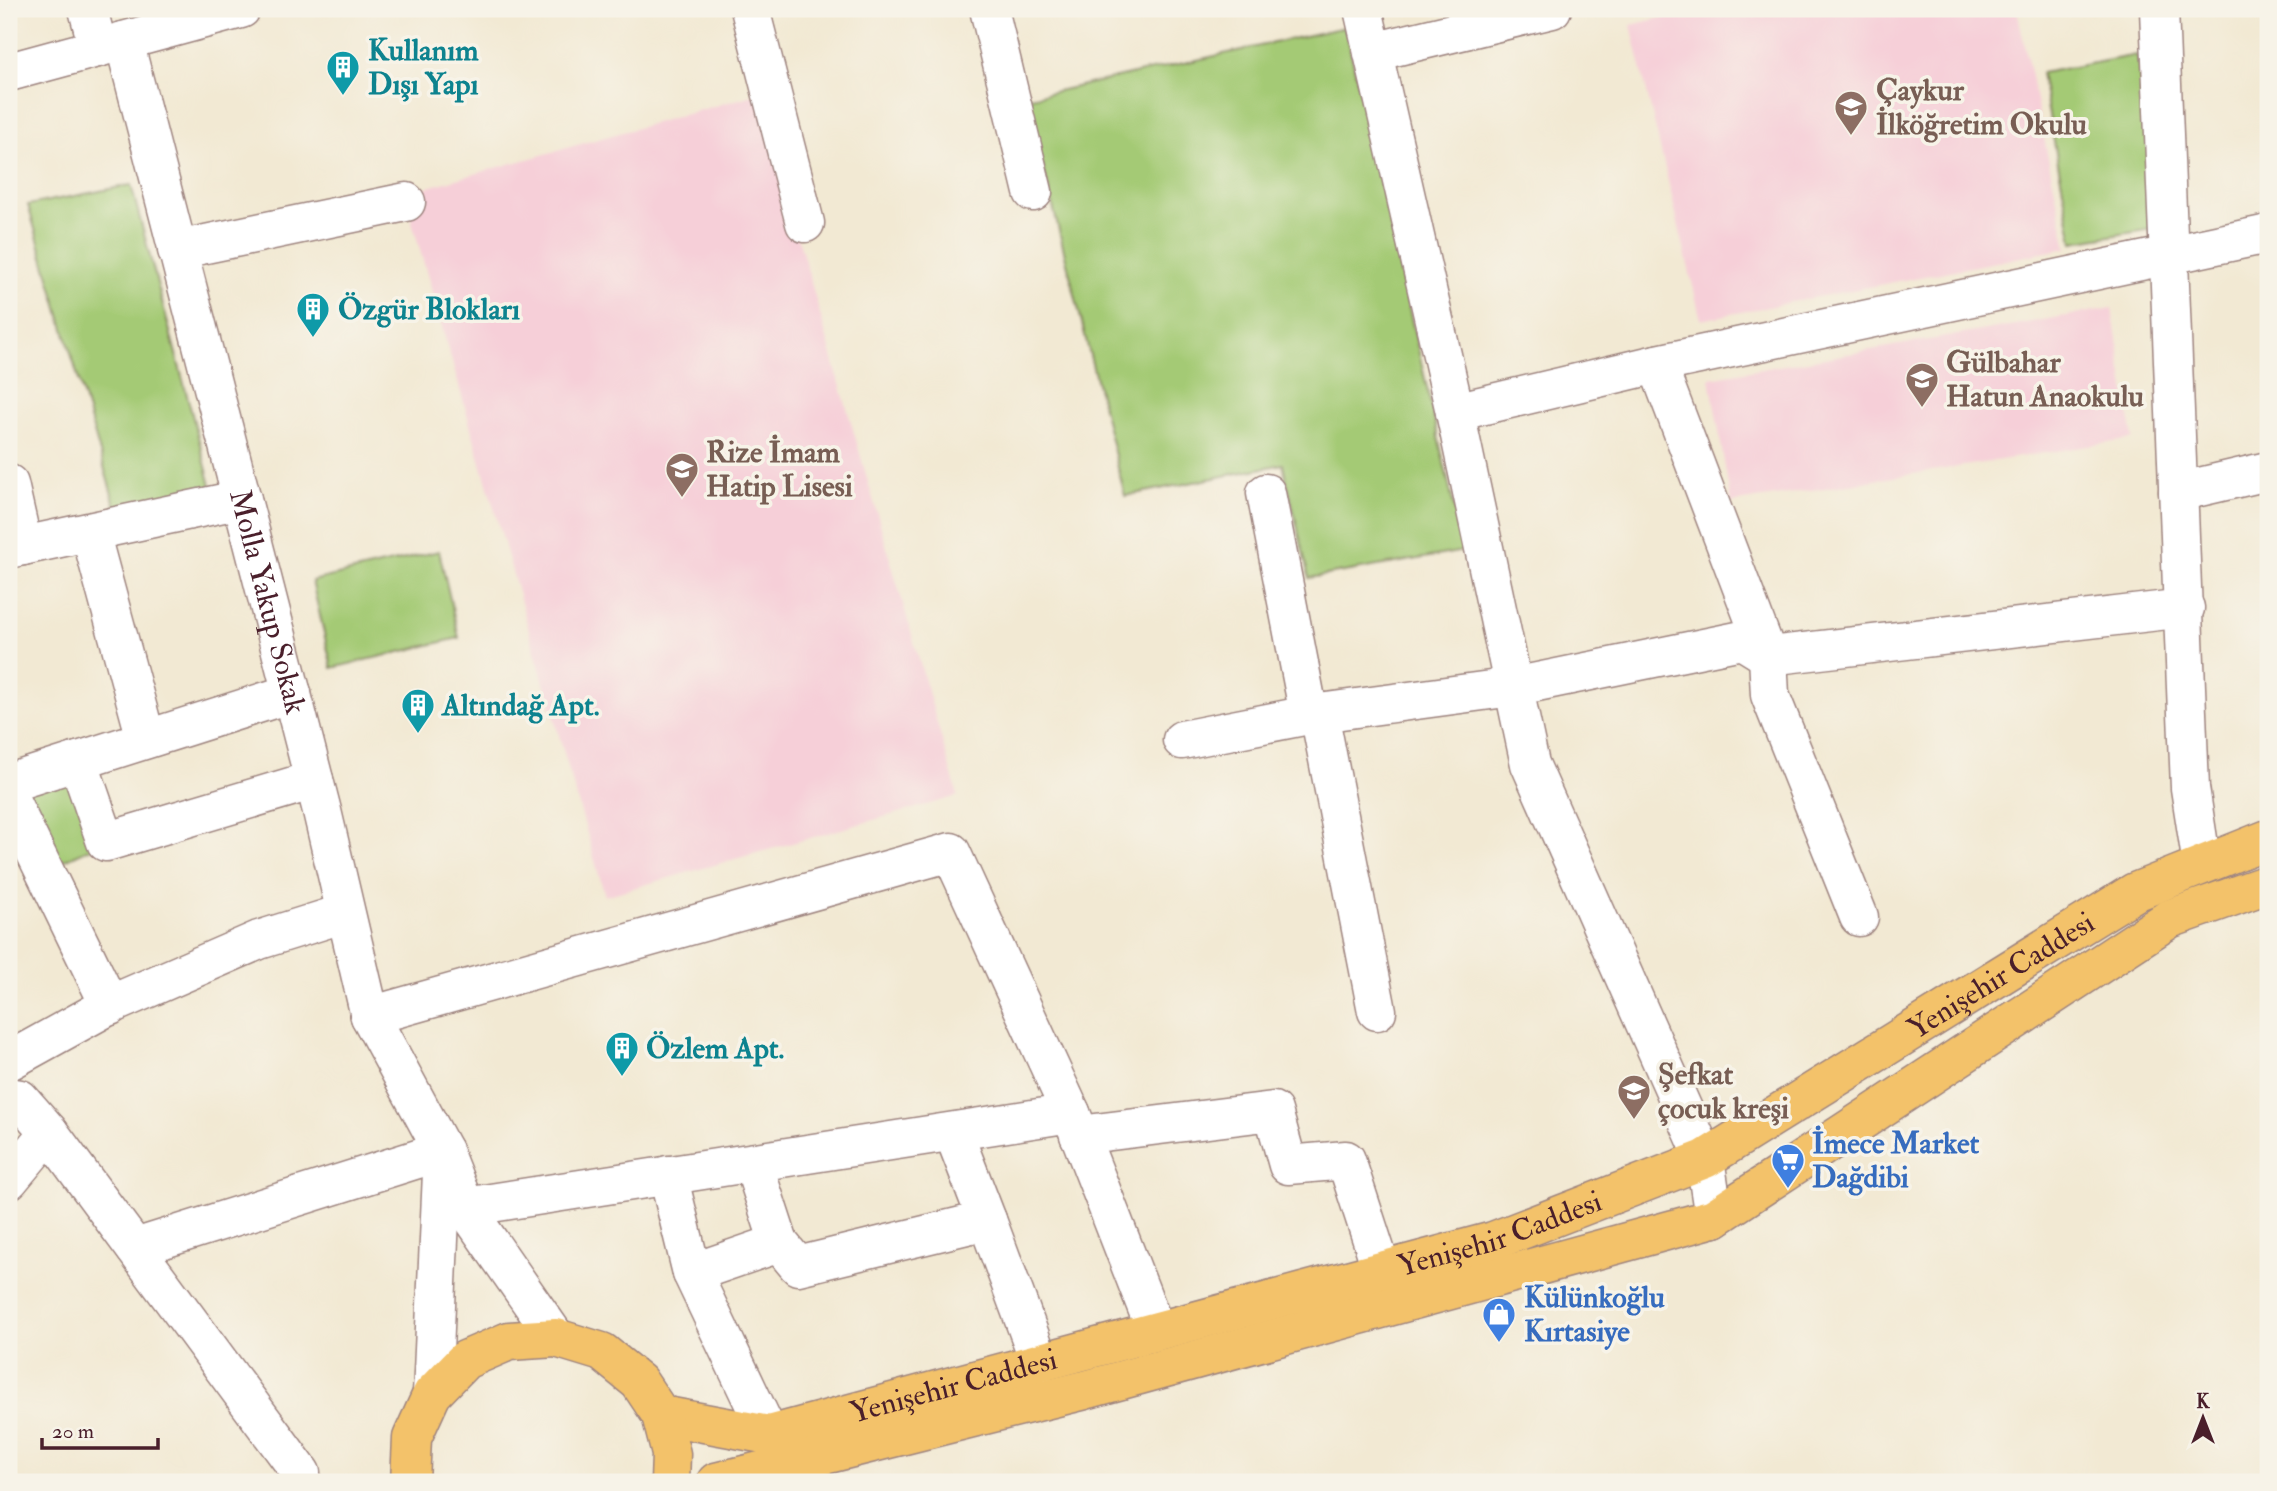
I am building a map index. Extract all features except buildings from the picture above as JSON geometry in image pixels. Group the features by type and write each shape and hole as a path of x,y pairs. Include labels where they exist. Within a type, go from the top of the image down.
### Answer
{"main road":[{"name":"Yenişehir Caddesi","path":"661,1415 769,1435 1493,1241 1705,1159 2135,892 2268,839"},
{"name":"Yenişehir Caddesi","path":"716,1482 1099,1387 1714,1218 2169,919 2268,884"},
{"path":"410,1482 412,1437 432,1394 465,1360 509,1341 556,1338 602,1352 639,1382 661,1415 671,1454 670,1482"}],"street":[{"name":"Molla Yakup Sokak","path":"88,9 111,44 177,250 314,780 370,1016 443,1151 465,1207 556,1338"},
{"path":"9,72 241,9"},
{"path":"750,9 805,223"},
{"path":"989,9 1033,192"},
{"path":"1363,9 1455,412 1530,764 1705,1159 1714,1218"},
{"path":"1373,52 1552,9"},
{"path":"2159,9 2185,608 2190,788 2202,865"},
{"path":"177,250 406,202"},
{"path":"1455,412 1657,364 2268,234"},
{"path":"1657,364 1768,656 1770,695 1859,916"},
{"path":"2178,492 2268,471"},
{"path":"9,484 16,548 242,499"},
{"path":"1266,493 1377,1011"},
{"path":"90,532 146,739"},
{"path":"1182,740 1314,714 1513,687 1742,640 1768,656 2185,608"},
{"path":"9,783 292,693"},
{"path":"78,761 106,842 314,780"},
{"path":"9,798 110,1006"},
{"path":"370,1016 951,852 1075,1124 1156,1331"},
{"path":"9,1061 110,1006 260,940 345,913"},
{"path":"9,1097 20,1098 49,1132 301,1473"},
{"path":"465,1207 953,1132 1273,1111 1288,1165 1346,1160 1382,1271"},
{"path":"9,1180 49,1132"},
{"path":"953,1132 1040,1363"},
{"path":"135,1248 443,1151 432,1394"},
{"path":"753,1163 779,1243 798,1266 987,1220"},
{"path":"668,1175 692,1273 769,1435"},
{"path":"692,1273 779,1243"}],"shaded area":[{"name":"Çaykur İlköğretim Okulu","path":"1698,9 2017,9 2067,248 1701,320 1631,25"},
{"name":"Rize İmam Hatip Lisesi","path":"757,94 958,796 605,896 404,194"},
{"name":"Gülbahar Hatun Anaokulu","path":"2112,308 2133,439 1731,503 1710,378"}],"green space":[{"path":"1345,27 1464,551 1309,578 1283,464 1125,496 1026,98"},
{"path":"2137,55 2159,228 2073,242 2041,73"},
{"path":"131,185 213,493 118,515 28,205"},
{"path":"439,551 459,638 332,668 312,581"},
{"path":"77,767 102,843 52,866 12,788"}],"place":[{"name":"Kullanım Dışı Yapı","path":"343,97"},
{"name":"Çaykur İlköğretim Okulu","path":"1851,137"},
{"name":"Özgür Blokları","path":"313,339"},
{"name":"Gülbahar Hatun Anaokulu","path":"1922,409"},
{"name":"Rize İmam Hatip Lisesi","path":"682,499"},
{"name":"Altındağ Apt.","path":"418,735"},
{"name":"Özlem Apt.","path":"622,1078"},
{"name":"Şefkat çocuk kreşi","path":"1634,1121"},
{"name":"İmece Market Dağdibi","path":"1788,1190"},
{"name":"Külünkoğlu Kırtasiye","path":"1499,1344"}]}
